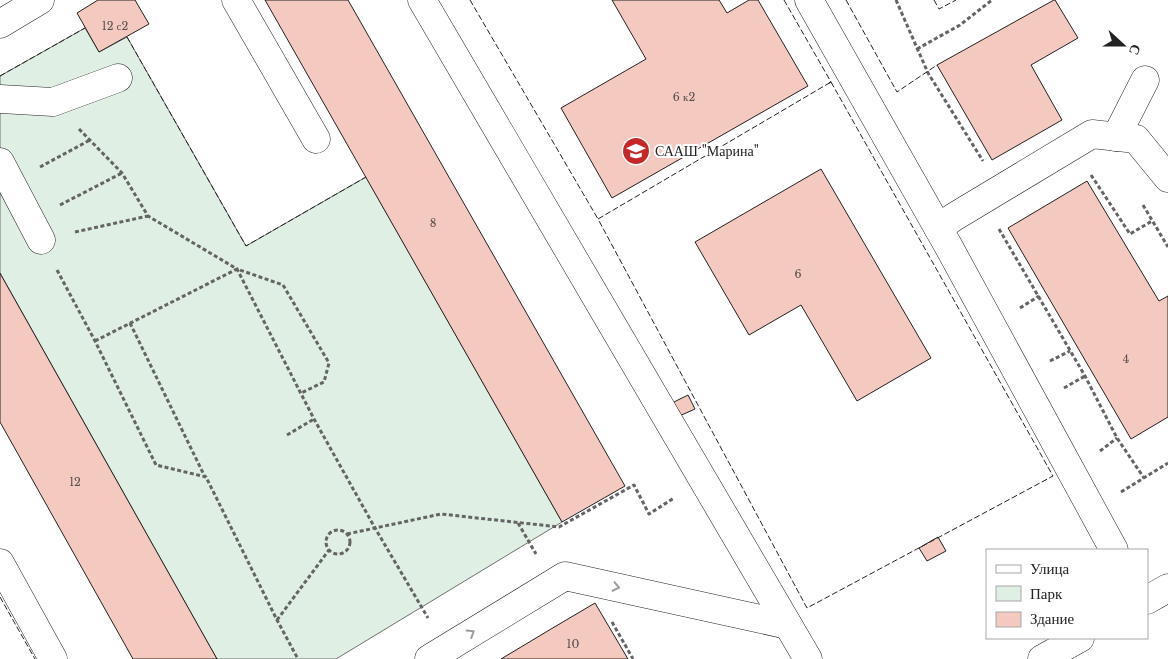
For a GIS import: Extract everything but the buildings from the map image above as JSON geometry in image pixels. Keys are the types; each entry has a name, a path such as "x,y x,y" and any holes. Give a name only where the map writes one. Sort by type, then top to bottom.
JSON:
{"street":[{"path":"0,24 40,0"},
{"path":"236,0 316,139"},
{"path":"422,0 808,659"},
{"path":"809,0 938,228 1113,549"},
{"path":"0,99 53,102 118,78"},
{"path":"1116,137 1145,80"},
{"path":"938,228 1092,134 1136,139 1168,178"},
{"path":"5,172 36,230"},
{"path":"0,563 53,659"},
{"path":"438,654 565,576 788,625"},
{"path":"1148,599 1168,588"},
{"path":"1042,659 1078,639"}],"path":[{"path":"896,0 928,73 1001,189"},
{"path":"917,49 960,25 992,0"},
{"path":"53,102 122,173 148,216 237,269 283,284 328,363 324,382 300,394"},
{"path":"5,172 90,140"},
{"path":"1088,171 1130,234 1152,221"},
{"path":"36,230 122,173"},
{"path":"1143,204 1168,247"},
{"path":"36,230 148,216"},
{"path":"996,224 1085,376 1117,438 1144,478"},
{"path":"36,230 95,341 156,465 206,477"},
{"path":"95,341 237,269"},
{"path":"237,269 300,394 375,528 438,654"},
{"path":"1018,310 1039,296"},
{"path":"130,323 298,659"},
{"path":"1048,362 1070,351"},
{"path":"1056,392 1085,376"},
{"path":"288,435 314,419"},
{"path":"1093,456 1117,438"},
{"path":"1116,495 1168,463"},
{"path":"347,534 349,542 346,550 336,554 329,550 326,543 330,533 340,530 347,534 441,514 559,528 634,485 649,514 702,480"},
{"path":"277,620 329,550"}],"green space":[{"path":"85,28 99,52 127,37 246,246 366,177 562,522 336,659 217,659 0,273 0,76"}],"fence":[{"path":"470,0 599,219"},
{"path":"784,0 831,82 829,83"},
{"path":"846,0 897,92 937,65"},
{"path":"934,0 939,9 956,0"},
{"path":"0,76 85,28"},
{"path":"127,37 246,246 366,177"},
{"path":"831,82 1053,476 807,608 598,219 831,82"},
{"path":"0,597 35,659"}],"place":[{"name":"СААШ \"Марина\"","path":"636,151"}]}
